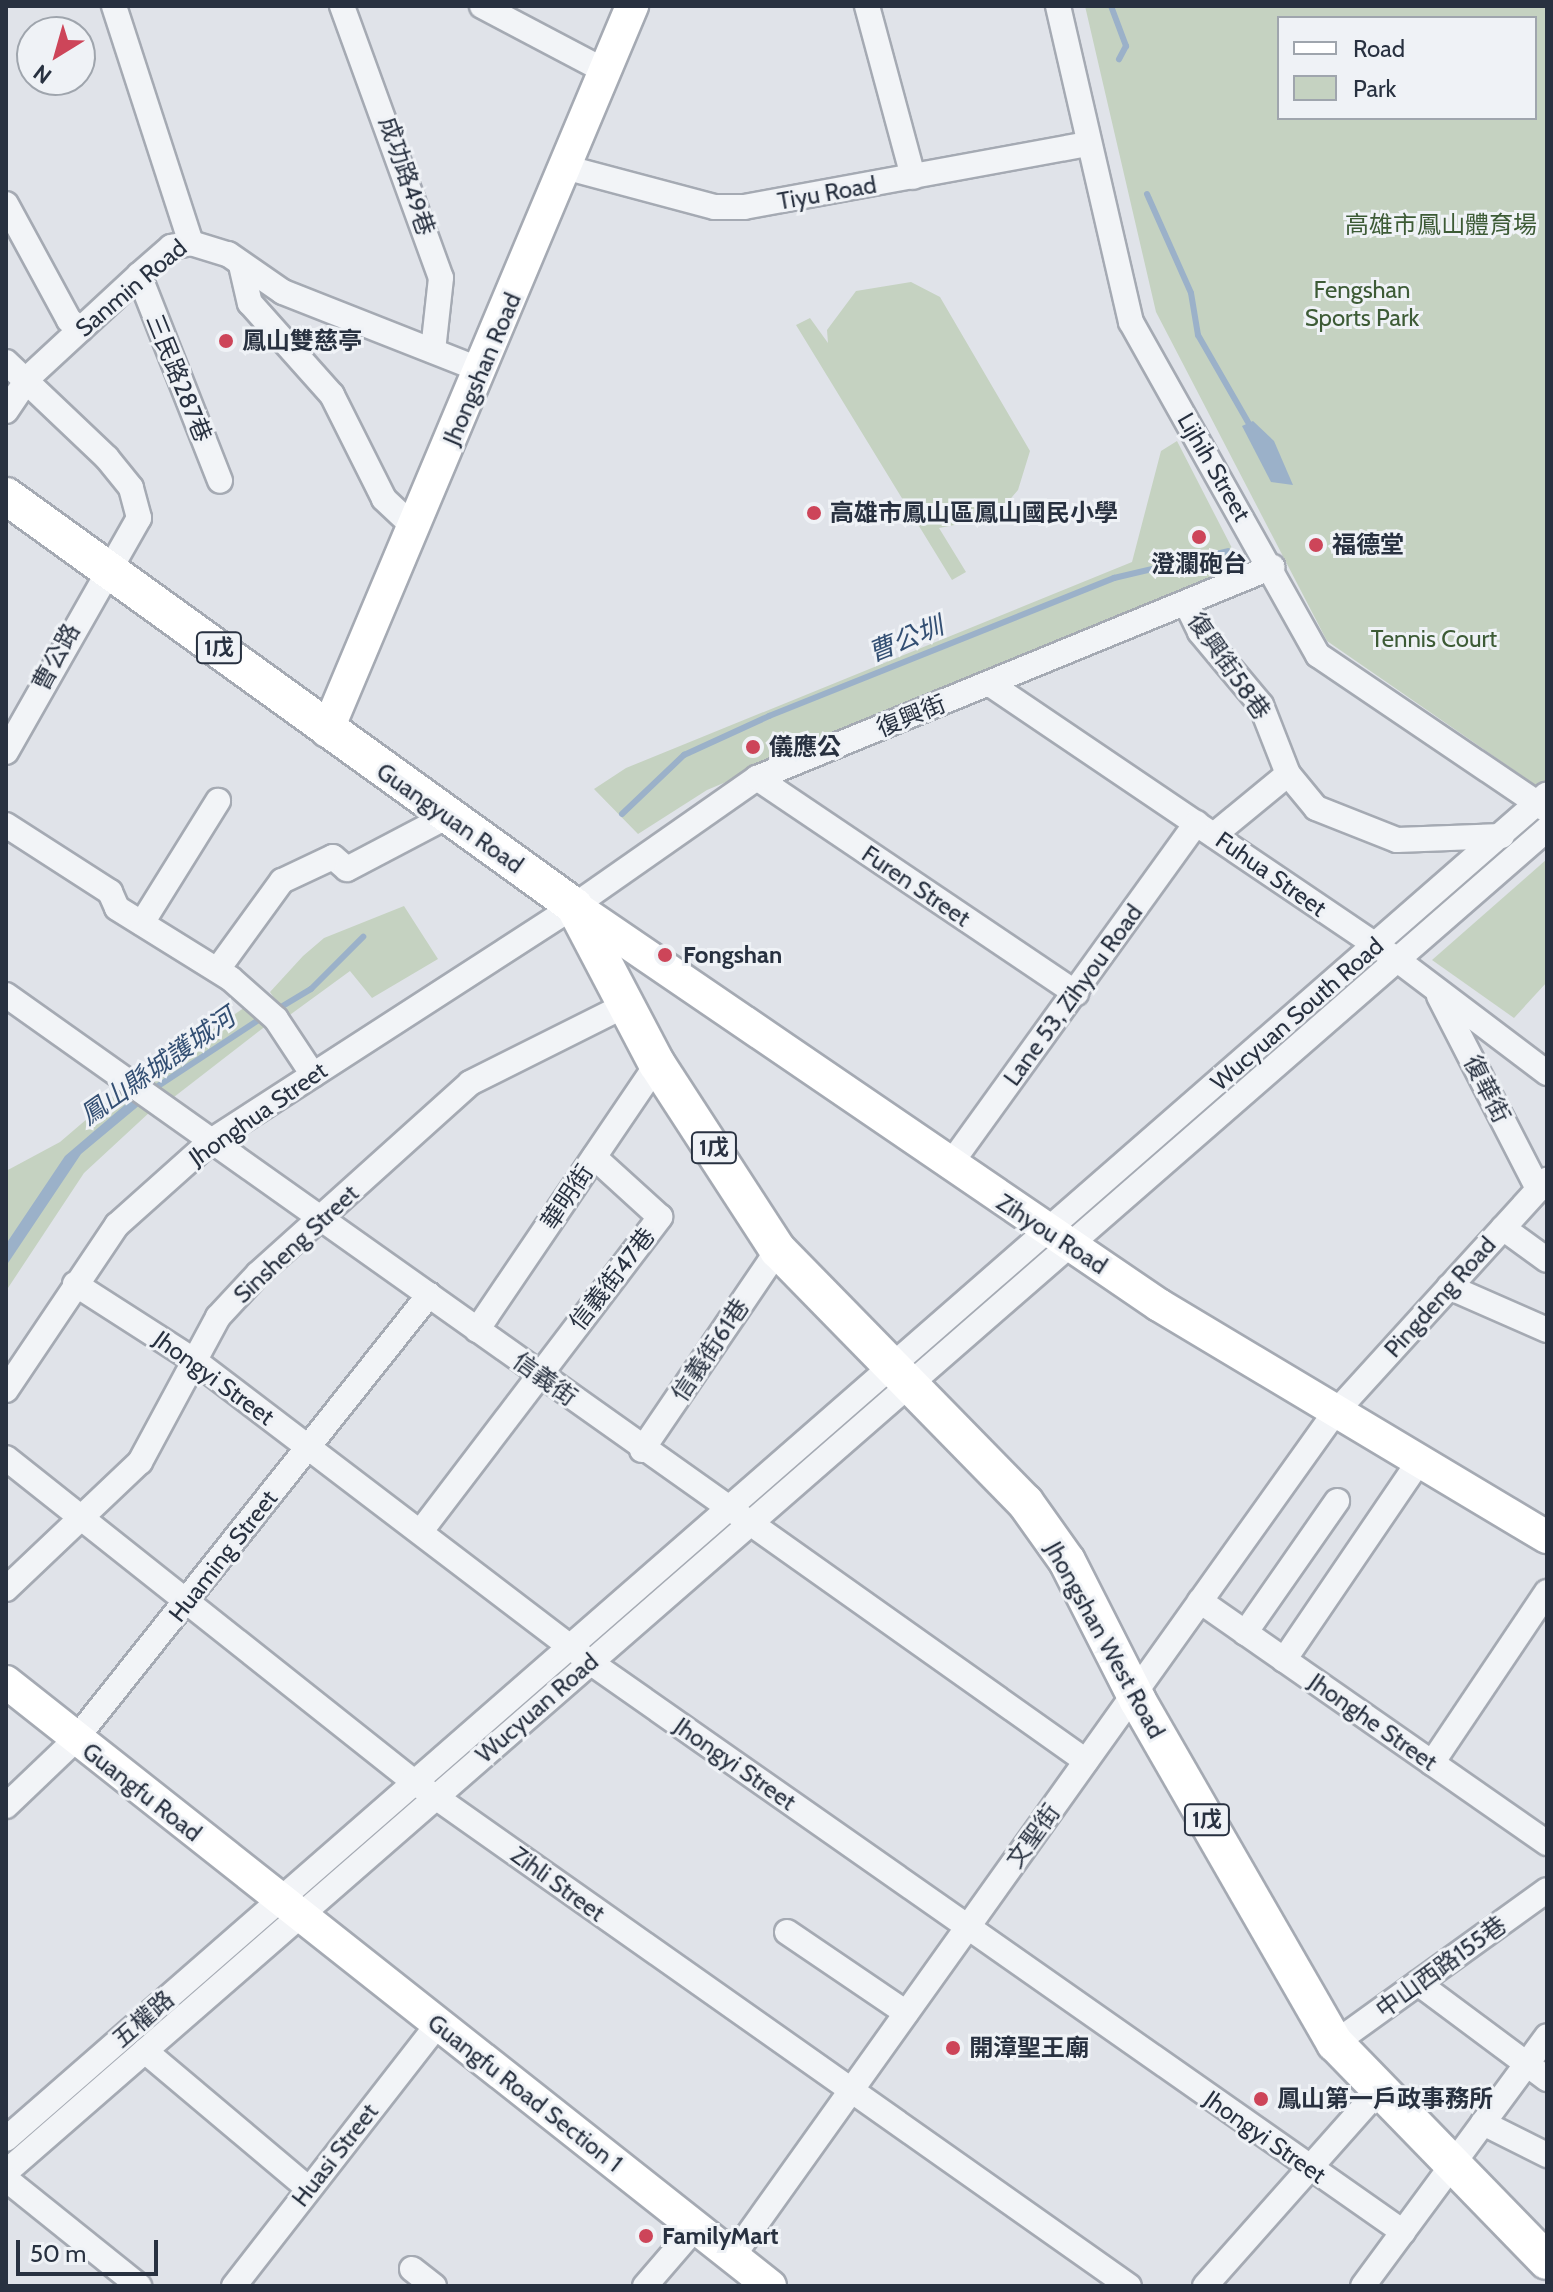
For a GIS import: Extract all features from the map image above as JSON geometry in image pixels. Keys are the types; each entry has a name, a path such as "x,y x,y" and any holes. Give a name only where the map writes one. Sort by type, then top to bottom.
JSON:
{"main road":[{"name":"1戊","path":"6,496 111,565 327,731"},
{"name":"Guangyuan Road","path":"327,731 574,906"},
{"name":"Jhongshan West Road","path":"574,906 657,1064 778,1250 1025,1502 1067,1561 1135,1691 1335,2043 1547,2261"}],"street":[{"name":"Sanmin Road","path":"6,411 29,377 139,275 171,247 191,243 114,6"},
{"name":"成功路49巷","path":"342,6 441,278 433,351"},
{"path":"482,6 607,72"},
{"name":"Jhongshan Road","path":"327,731 568,168 632,6"},
{"path":"867,6 913,177"},
{"name":"Lijhih Street","path":"1058,6 1087,144 1131,322 1272,567 1318,655 1544,802"},
{"name":"Tiyu Road","path":"568,168 715,207 913,177 1087,144"},
{"path":"6,204 69,320 81,329"},
{"path":"191,243 241,265 283,292 481,370"},
{"path":"241,265 250,303 332,395 384,499 415,528"},
{"name":"三民路287巷","path":"139,275 220,481"},
{"name":"曹公路","path":"6,362 29,377 131,488 139,518 6,752"},
{"name":"復興街","path":"574,906 757,778 1272,567"},
{"name":"復興街58巷","path":"1186,603 1200,632 1261,705 1288,774 1316,808 1397,840 1502,836"},
{"name":"Fuhua Street","path":"990,684 1386,952 1547,1073"},
{"name":"Lane 53, Zihyou Road","path":"949,1166 1076,993 1205,829 1288,774"},
{"name":"Furen Street","path":"757,778 1076,993"},
{"path":"142,923 218,801"},
{"name":"Wucyuan South Road","path":"1386,952 1502,836 1544,802"},
{"path":"218,969 282,881 333,857 347,869 448,816"},
{"path":"6,825 110,892 117,908 218,969 270,1013 313,1075"},
{"name":"Wucyuan South Road","path":"1056,1237 1386,952 1547,829"},
{"name":"Jhonghua Street","path":"6,1390 117,1225 211,1141 574,906"},
{"name":"Zihyou Road","path":"574,906 1056,1237 1333,1415 1547,1537"},
{"name":"復華街","path":"1435,989 1543,1184"},
{"name":"信義街","path":"6,995 324,1218 642,1450 1086,1761"},
{"name":"Sinsheng Street","path":"6,1589 87,1519 140,1462 218,1317 470,1083 624,1006"},
{"name":"華明街","path":"477,1330 657,1064"},
{"name":"信義街47巷","path":"538,1374 660,1217 594,1157"},
{"name":"Pingdeng Road","path":"1333,1415 1543,1184"},
{"path":"1503,1228 1547,1260"},
{"name":"Wucyuan Road","path":"6,2172 145,2051 413,1781 725,1508 900,1373 1056,1237"},
{"name":"信義街61巷","path":"642,1450 778,1250"},
{"name":"Jhongyi Street","path":"75,1284 195,1361 590,1662 966,1929 1403,2232"},
{"path":"1449,1287 1547,1330"},
{"name":"Huaming Street","path":"6,1806 75,1740 429,1295"},
{"name":"Wucyuan Road","path":"291,1907 436,1796 750,1524 900,1373"},
{"path":"421,1531 538,1374"},
{"name":"文聖街","path":"733,2256 1333,1415"},
{"name":"Zihli Street","path":"6,1458 87,1519 413,1781 1129,2286"},
{"path":"1284,1660 1418,1463"},
{"path":"1245,1633 1337,1501"},
{"path":"1432,1763 1547,1592"},
{"name":"Jhonghe Street","path":"1200,1601 1547,1843"},
{"name":"Guangfu Road","path":"6,1682 75,1740 291,1907"},
{"name":"中山西路155巷","path":"1335,2043 1547,1890"},
{"name":"Guangfu Road Section 1","path":"291,1907 770,2286"},
{"name":"五權路","path":"6,2139 291,1907"},
{"path":"787,1932 906,2013"},
{"path":"1418,1983 1547,2079"},
{"name":"Huasi Street","path":"234,2286 437,2025"},
{"path":"1363,2286 1547,2036"},
{"path":"145,2051 309,2189"},
{"path":"1205,2286 1379,2090"},
{"path":"1483,2123 1547,2155"},
{"path":"6,2179 139,2286"},
{"path":"645,2286 696,2227"},
{"path":"412,2269 434,2286"}],"green space":[{"name":"Fengshan Sports Park","path":"1085,6 1547,6 1547,793 1327,641 1156,312"},
{"path":"911,282 940,297 1030,451 1018,490 995,517 939,528 966,572 952,580 796,325 810,318 828,343 827,330 856,291"},
{"path":"1177,441 1234,552 1228,570 707,790 638,834 594,789 626,768 1132,562 1161,451"},
{"path":"1547,859 1547,982 1514,1018 1432,960"},
{"path":"404,906 438,959 372,998 350,971 287,1017 270,992 303,956 324,938"},
{"path":"251,1003 267,1025 174,1097 145,1076"},
{"path":"122,1089 151,1111 84,1173 6,1291 6,1171 60,1142"}],"water":[{"path":"1253,421 1274,441 1293,485 1271,482 1242,426"},
{"path":"133,1098 141,1104 81,1154 6,1266 6,1244 65,1156"}],"waterway":[{"name":"曹公圳","path":"1111,6 1126,46 1119,59"},
{"name":"曹公圳","path":"1147,194 1191,293 1198,335 1251,427"},
{"name":"曹公圳","path":"622,814 684,755 769,716 1114,578 1228,551"},
{"name":"鳳山縣城護城河","path":"276,1010 311,989 363,937"},
{"name":"鳳山縣城護城河","path":"152,1090 263,1017"}],"place":[{"name":"鳳山雙慈亭","path":"226,341"},
{"name":"高雄市鳳山區鳳山國民小學","path":"814,513"},
{"name":"澄瀾砲台","path":"1199,537"},
{"name":"福德堂","path":"1316,545"},
{"name":"儀應公","path":"753,747"},
{"name":"Fongshan","path":"665,955"},
{"name":"開漳聖王廟","path":"953,2048"},
{"name":"鳳山第一戶政事務所","path":"1261,2099"},
{"name":"FamilyMart","path":"646,2236"}],"park label":[{"name":"高雄市鳳山體育場","path":"1441,225"},
{"name":"Tennis Court","path":"1434,639"}]}
